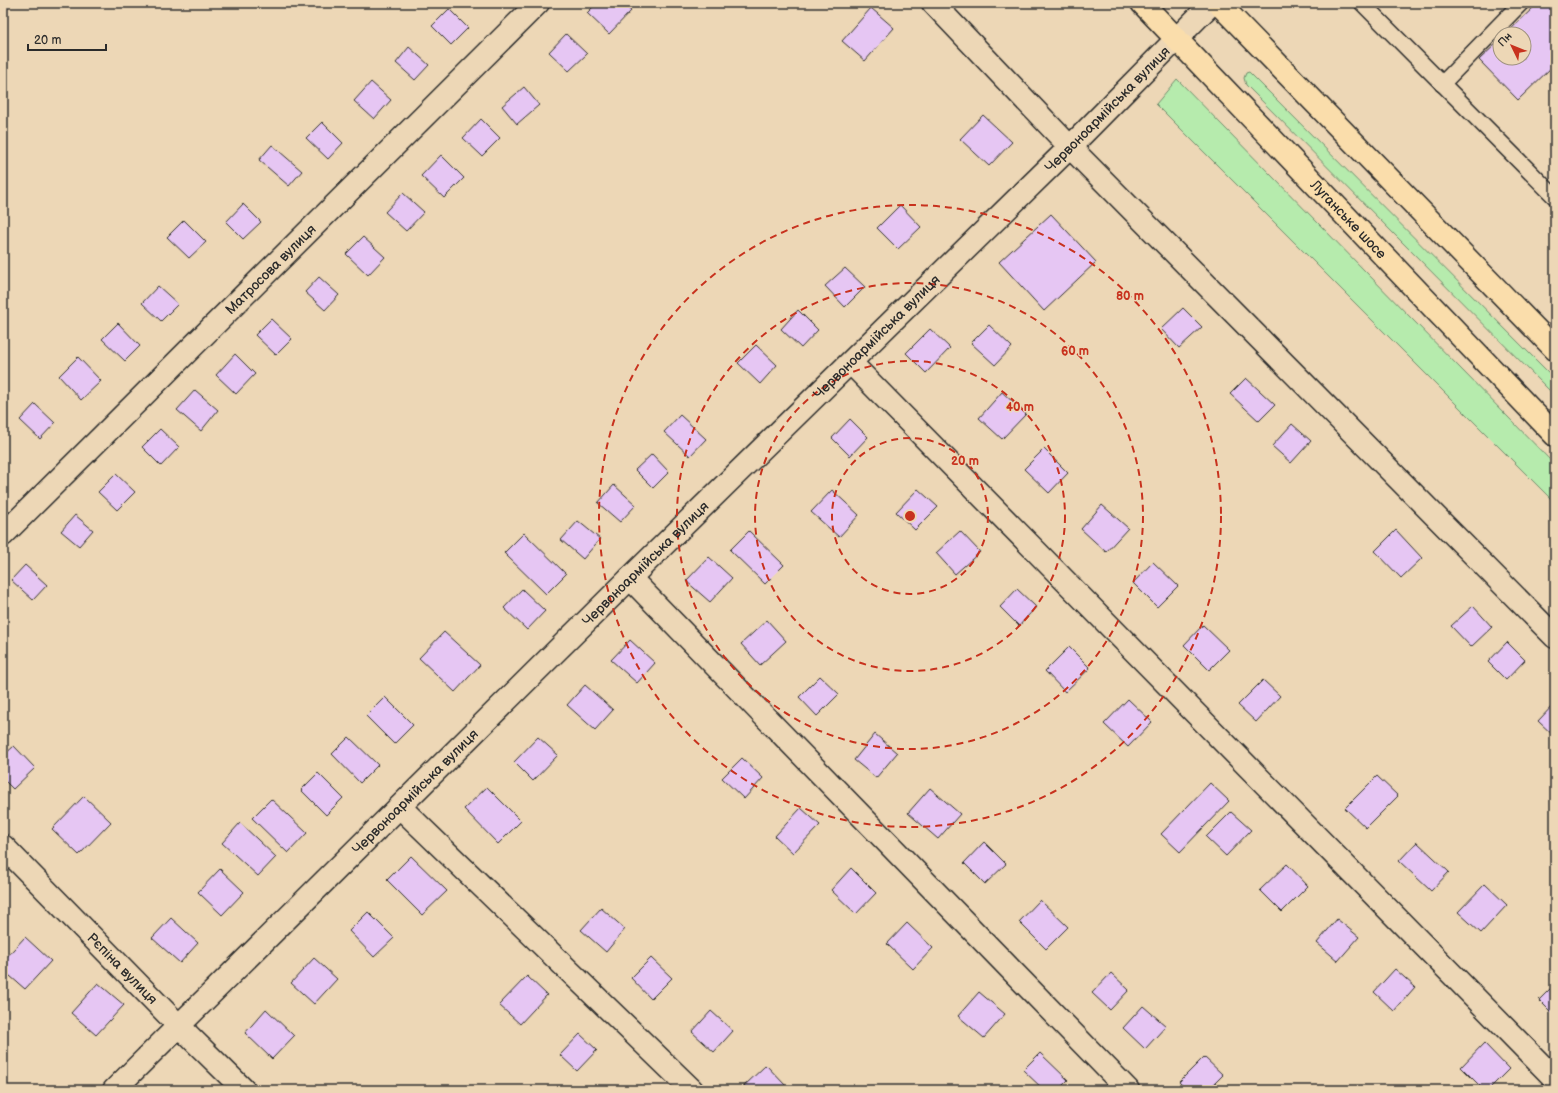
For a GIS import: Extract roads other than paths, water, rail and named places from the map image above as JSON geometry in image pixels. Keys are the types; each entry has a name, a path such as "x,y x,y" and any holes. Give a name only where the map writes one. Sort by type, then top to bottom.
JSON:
{"main road":[{"name":"Луганське шосе","path":"1142,3 1555,435"},
{"path":"1218,3 1555,349"}],"street":[{"name":"Матросова вулиця","path":"3,535 538,3"},
{"path":"934,3 1070,147 1555,637"},
{"name":"Червоноармійська вулиця","path":"114,1090 630,578 1070,147 1212,3"},
{"path":"850,363 1555,1079"},
{"path":"630,578 1128,1090"},
{"path":"400,807 692,1090"},
{"name":"Рєпіна вулиця","path":"3,846 179,1026 244,1090"},
{"path":"1551,1090 1555,1086"}],"lane":[{"path":"1362,3 1442,84 1552,188"},
{"path":"1442,84 1521,3"}]}
